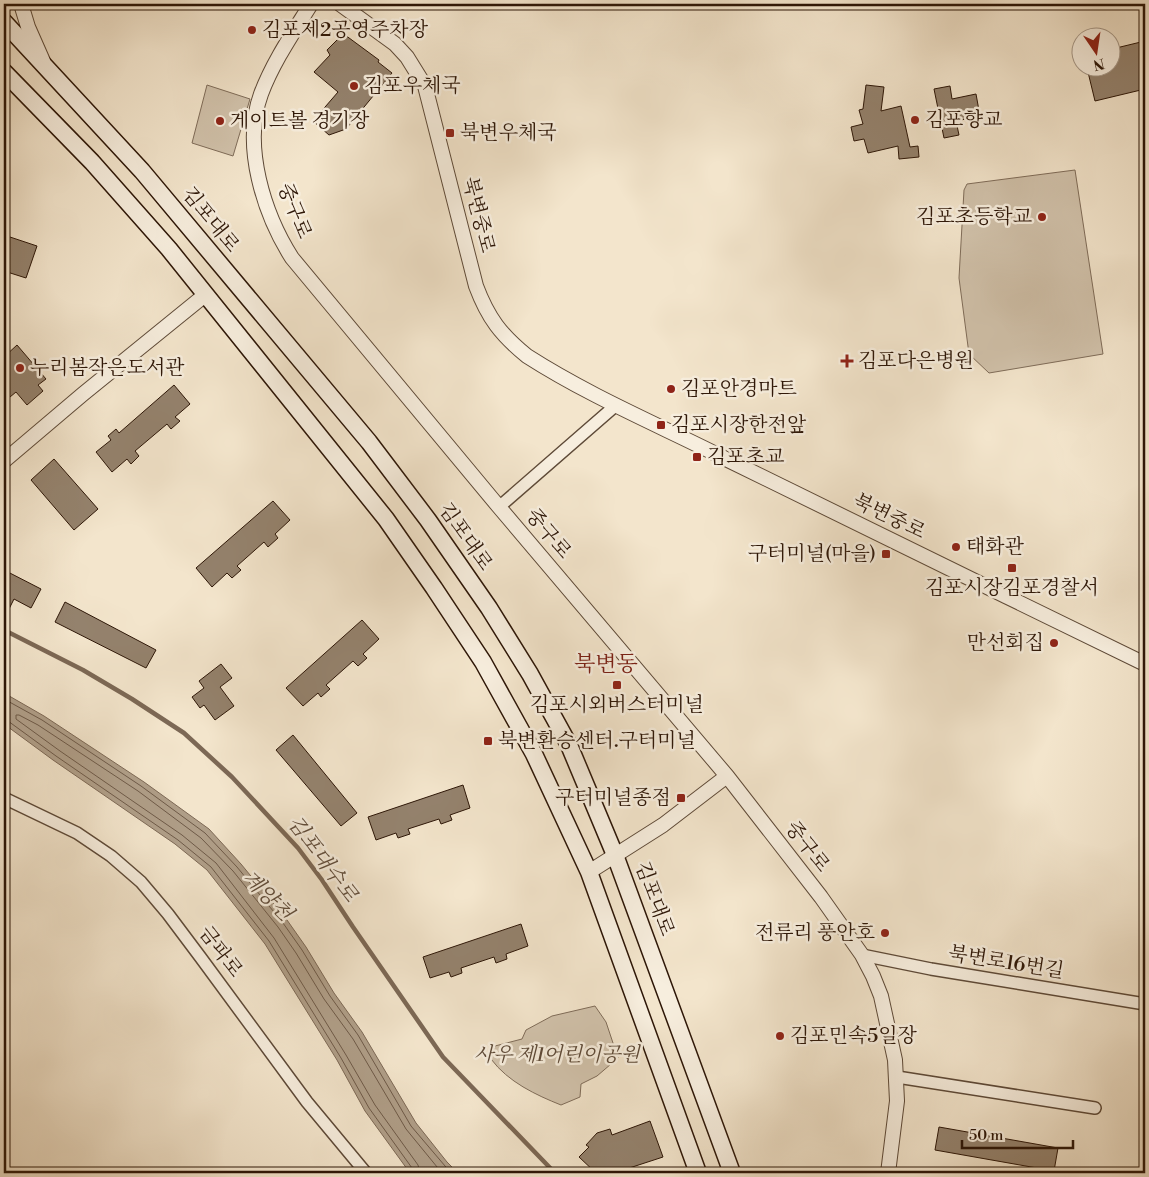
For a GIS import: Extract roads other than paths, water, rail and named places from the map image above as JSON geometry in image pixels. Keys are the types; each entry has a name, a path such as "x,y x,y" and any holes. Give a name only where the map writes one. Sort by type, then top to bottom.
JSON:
{"main road":[{"name":"김포대로","path":"4,22 142,171 369,442 428,520 489,608 534,682 569,745 615,856 732,1173"},
{"path":"4,72 92,162 170,250 386,519 483,662 534,754 589,872 698,1173"}],"street":[{"path":"21,4 28,26 47,69"},
{"name":"중구로","path":"311,4 289,39 268,79 260,96 257,110 254,129 254,149 273,224 292,258 499,507 727,776 821,897 862,955 881,996 897,1076 897,1101 888,1173"},
{"name":"북변중로","path":"340,4 394,44 407,57 425,86 476,286 492,321 527,356 615,406 699,445 1145,664"},
{"path":"4,461 205,295"},
{"path":"499,507 615,406"},
{"path":"589,872 663,825 727,776"},
{"name":"금파로","path":"4,798 77,833 111,856 141,882 196,950 308,1102 366,1173"},
{"name":"북변로16번길","path":"862,955 931,969 1145,1004"},
{"path":"897,1076 1094,1108"}],"water":[{"name":"계양천","path":"4,693 44,716 144,782 209,829 241,864 287,920 334,993 362,1032 416,1123 458,1173 410,1173 365,1111 337,1060 265,944 207,870 175,844 4,724"}],"waterway":[{"name":"김포대수로","path":"4,630 83,670 132,699 184,733 232,777 298,848 443,1057 555,1173"}],"place":[{"name":"김포제2공영주차장","path":"252,30"},
{"name":"김포우체국","path":"354,86"},
{"name":"김포향교","path":"915,120"},
{"name":"게이트볼 경기장","path":"220,121"},
{"name":"북변우체국","path":"450,133"},
{"name":"김포초등학교","path":"1042,217"},
{"name":"김포다은병원","path":"847,361"},
{"name":"누리봄작은도서관","path":"20,368"},
{"name":"김포안경마트","path":"671,389"},
{"name":"김포시장한전앞","path":"661,425"},
{"name":"김포초교","path":"697,457"},
{"name":"태화관","path":"956,547"},
{"name":"구터미널(마을)","path":"886,554"},
{"name":"김포시장김포경찰서","path":"1012,568"},
{"name":"만선회집","path":"1054,643"},
{"name":"김포시외버스터미널","path":"617,685"},
{"name":"북변환승센터.구터미널","path":"488,741"},
{"name":"구터미널종점","path":"681,798"},
{"name":"전류리 풍안호","path":"885,933"},
{"name":"김포민속5일장","path":"780,1036"}],"district":[{"name":"북변동","path":"606,664"}],"park label":[{"name":"사우 제1어린이공원","path":"557,1055"}]}
